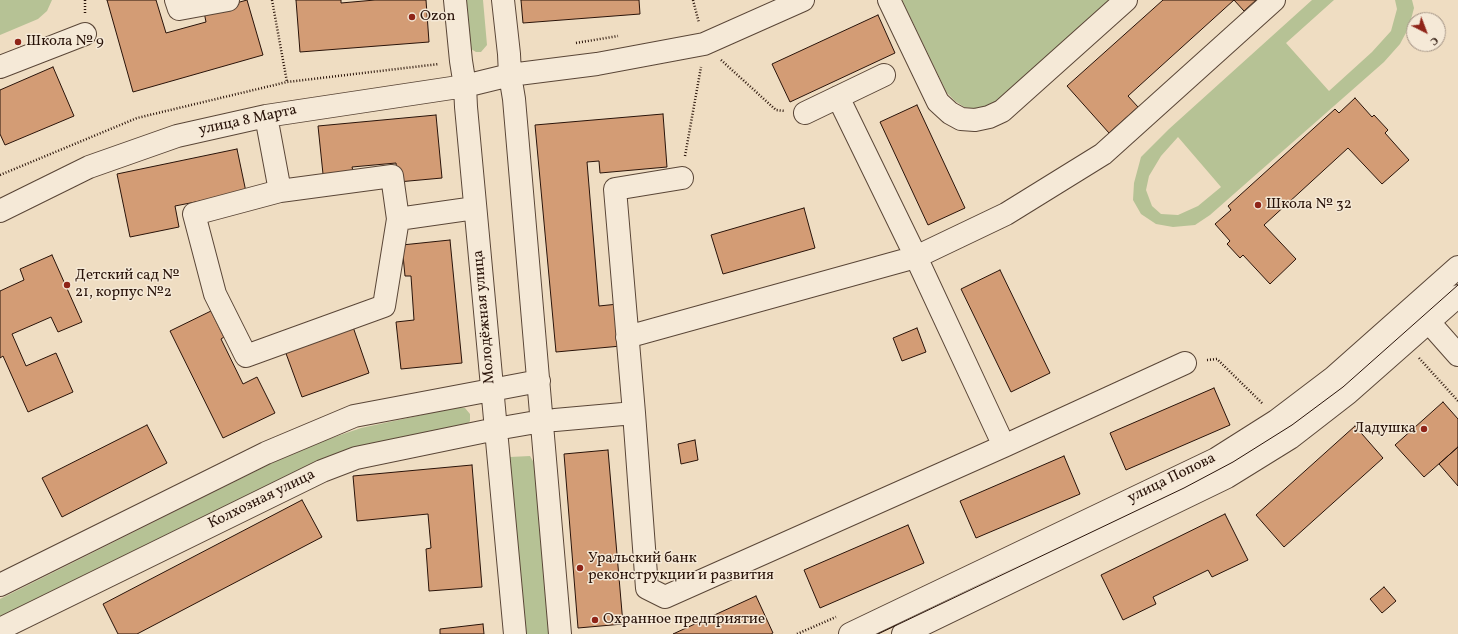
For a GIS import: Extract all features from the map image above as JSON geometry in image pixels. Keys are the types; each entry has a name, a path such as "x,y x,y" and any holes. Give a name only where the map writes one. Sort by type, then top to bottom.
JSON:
{"street":[{"path":"176,0 179,9 228,0"},
{"name":"Молодёжная улица","path":"455,0 465,86 515,634"},
{"path":"503,0 510,54 510,76 514,99 539,381 548,420 560,634"},
{"name":"улица 8 Марта","path":"0,211 89,167 177,136 266,116 465,86 510,76 597,64 704,44 803,0"},
{"path":"889,0 938,102 950,113 961,119 975,120 989,117 1002,111 1126,0"},
{"path":"627,337 916,257 1006,214 1103,154 1274,0"},
{"path":"0,67 85,34"},
{"path":"805,113 884,75"},
{"path":"838,98 916,257 1004,446"},
{"path":"266,116 280,191"},
{"path":"392,176 398,219 384,306 246,356 215,294 194,214 280,191 392,176"},
{"path":"682,178 615,189 647,588 665,597 1185,364"},
{"path":"398,219 475,208"},
{"name":"улица Попова","path":"850,634 1216,459 1276,421 1334,377 1458,267"},
{"name":"улица Попова","path":"903,634 1227,477 1290,438 1342,397 1458,296"},
{"path":"1414,306 1458,355"},
{"path":"0,585 266,453 354,416 539,381"},
{"name":"Колхозная улица","path":"0,629 322,471 356,458 496,428 548,420 634,413"}],"path":[{"path":"272,0 287,82"},
{"path":"682,178 704,44 693,0"},
{"path":"691,24 699,22"},
{"path":"573,43 620,35"},
{"path":"704,44 776,110 805,113"},
{"path":"1185,364 1217,358 1265,406"},
{"path":"797,634 840,614"}],"green space":[{"path":"0,0 52,0 47,11 38,19 0,35"},
{"path":"465,0 483,0 487,45 481,52 476,52 471,49"},
{"path":"902,0 1110,0 995,103 986,107 975,109 964,107 947,93"},
{"path":"1312,0 1334,0 1286,43 1329,91 1372,52 1391,31 1397,9 1395,0 1412,0 1414,8 1413,12 1406,12 1406,33 1400,44 1384,62 1210,215 1195,225 1173,227 1156,224 1141,214 1133,200 1134,183 1141,157 1169,129","holes":["1178,137 1221,187 1198,206 1178,215 1161,214 1152,206 1146,190 1149,176 1161,156"]},
{"path":"459,407 465,408 470,414 470,421 467,425 360,449 0,621 0,599 302,448 361,428"},
{"path":"530,456 538,470 552,634 521,634 504,469 510,457"}],"building":[{"path":"107,0 156,0 166,33 206,22 204,12 247,0 263,55 133,92"},
{"path":"296,0 341,0 341,3 375,0 426,0 429,42 300,52"},
{"path":"521,0 639,0 640,14 523,23"},
{"path":"1163,0 1234,0 1128,96 1138,107 1109,133 1067,86"},
{"path":"1234,0 1256,0 1244,11"},
{"path":"878,15 895,53 790,102 772,64"},
{"path":"53,67 74,116 5,145 0,134 0,90"},
{"path":"1355,98 1372,117 1374,115 1388,130 1385,133 1409,160 1382,184 1348,148 1264,225 1296,259 1270,284 1243,255 1240,258 1227,244 1230,241 1215,224 1231,210 1228,206 1335,109 1339,113"},
{"path":"917,105 965,208 928,225 880,122"},
{"path":"663,114 667,167 600,173 599,161 587,162 599,306 618,304 621,346 556,352 535,125"},
{"path":"436,115 442,178 398,182 396,163 352,167 353,171 323,174 318,126"},
{"path":"237,149 246,192 175,206 179,227 130,237 117,174"},
{"path":"804,208 815,248 723,274 711,235"},
{"path":"450,240 462,363 401,369 396,322 414,320 411,276 405,276 402,245"},
{"path":"52,255 82,322 58,332 51,317 12,334 26,366 56,353 73,392 28,412 3,356 0,358 0,291 24,280 20,269"},
{"path":"1000,270 1050,373 1011,392 961,289"},
{"path":"211,311 224,337 221,339 243,384 257,377 275,413 223,438 170,331"},
{"path":"352,324 369,373 302,397 284,348"},
{"path":"917,328 926,352 902,361 893,338"},
{"path":"1214,388 1230,425 1126,470 1110,433"},
{"path":"1443,402 1458,419 1458,447 1424,477 1395,445"},
{"path":"147,425 167,463 62,517 42,478"},
{"path":"1355,426 1383,458 1284,547 1256,515"},
{"path":"695,440 698,460 681,464 678,444"},
{"path":"1458,447 1458,486 1439,464"},
{"path":"608,450 623,624 578,628 564,454"},
{"path":"1064,456 1080,494 976,538 960,501"},
{"path":"472,465 482,587 429,591 426,549 431,548 428,514 357,521 353,476"},
{"path":"302,500 322,537 137,634 118,634 103,604"},
{"path":"1225,514 1248,560 1212,577 1208,570 1153,597 1156,604 1123,620 1101,575"},
{"path":"908,525 924,563 820,608 804,570"},
{"path":"1384,587 1396,601 1382,613 1370,599"},
{"path":"756,596 773,633 771,634 673,634"},
{"path":"483,624 484,634 440,634 440,629"}],"tram line":[{"path":"878,634 1184,488 1233,462 1292,425 1343,387 1458,285"}],"place":[{"name":"Ozon","path":"412,17"},
{"name":"Школа № 9","path":"18,42"},
{"name":"Школа № 32","path":"1258,205"},
{"name":"Детский сад № 21, корпус №2","path":"67,285"},
{"name":"Ладушка","path":"1424,429"},
{"name":"Уральский банк реконструкции и развития","path":"580,568"},
{"name":"Охранное предприятие","path":"595,620"}]}
